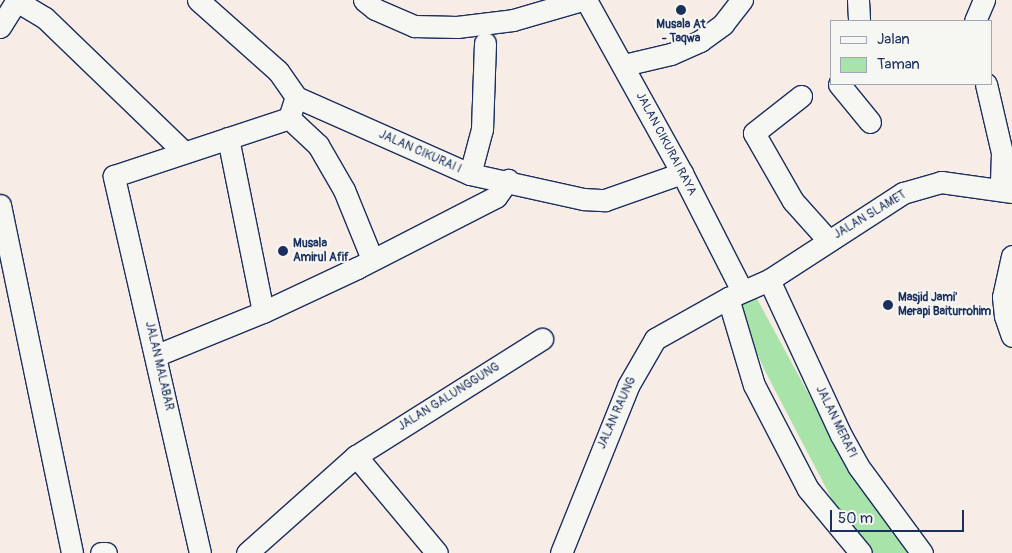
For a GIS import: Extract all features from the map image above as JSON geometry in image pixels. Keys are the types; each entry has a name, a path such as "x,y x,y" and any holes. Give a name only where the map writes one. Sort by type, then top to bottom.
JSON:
{"street":[{"path":"0,27 16,0 45,18 184,152 289,118"},
{"path":"200,0 278,70 296,97 289,118"},
{"path":"364,0 375,9 414,26 448,27 513,20 582,0"},
{"name":"JALAN CIKURAI RAYA","path":"586,0 624,65 713,232 725,257 735,295"},
{"path":"624,65 671,54 700,41 723,24 742,0"},
{"path":"858,0 860,20"},
{"path":"975,20 984,0"},
{"path":"470,174 482,129 485,43"},
{"path":"840,85 870,122"},
{"path":"986,85 1002,153 1006,191"},
{"path":"801,96 754,133 793,201 828,240"},
{"name":"JALAN CIKURAI I","path":"296,97 470,174 508,180 583,199 605,200 682,173"},
{"path":"289,118 318,146 344,190 372,259"},
{"path":"228,138 263,312"},
{"name":"JALAN MALABAR","path":"184,152 116,174 114,180 157,355 200,553"},
{"path":"157,355 263,312 372,259 496,197 508,180"},
{"name":"JALAN SLAMET","path":"769,280 903,193 941,182 1006,191"},
{"path":"0,205 72,553"},
{"path":"1012,256 1003,297 1005,316 1012,336"},
{"name":"JALAN RAUNG","path":"561,553 628,386 656,339 735,295 769,280"},
{"name":"JALAN MERAPI","path":"769,280 841,435 858,466 922,553"},
{"path":"735,295 754,384 808,489 861,553"},
{"name":"JALAN GALUNGGUNG","path":"247,553 356,456 542,339"},
{"path":"356,456 436,553"}],"green space":[{"path":"756,297 848,467 913,553 871,553 847,528 765,371 737,307"}],"place":[{"name":"Musala At - Taqwa","path":"681,10"},
{"name":"Musala Amirul Afif","path":"283,251"},
{"name":"Masjid Jami' Merapi Baiturrohim","path":"888,305"}]}
